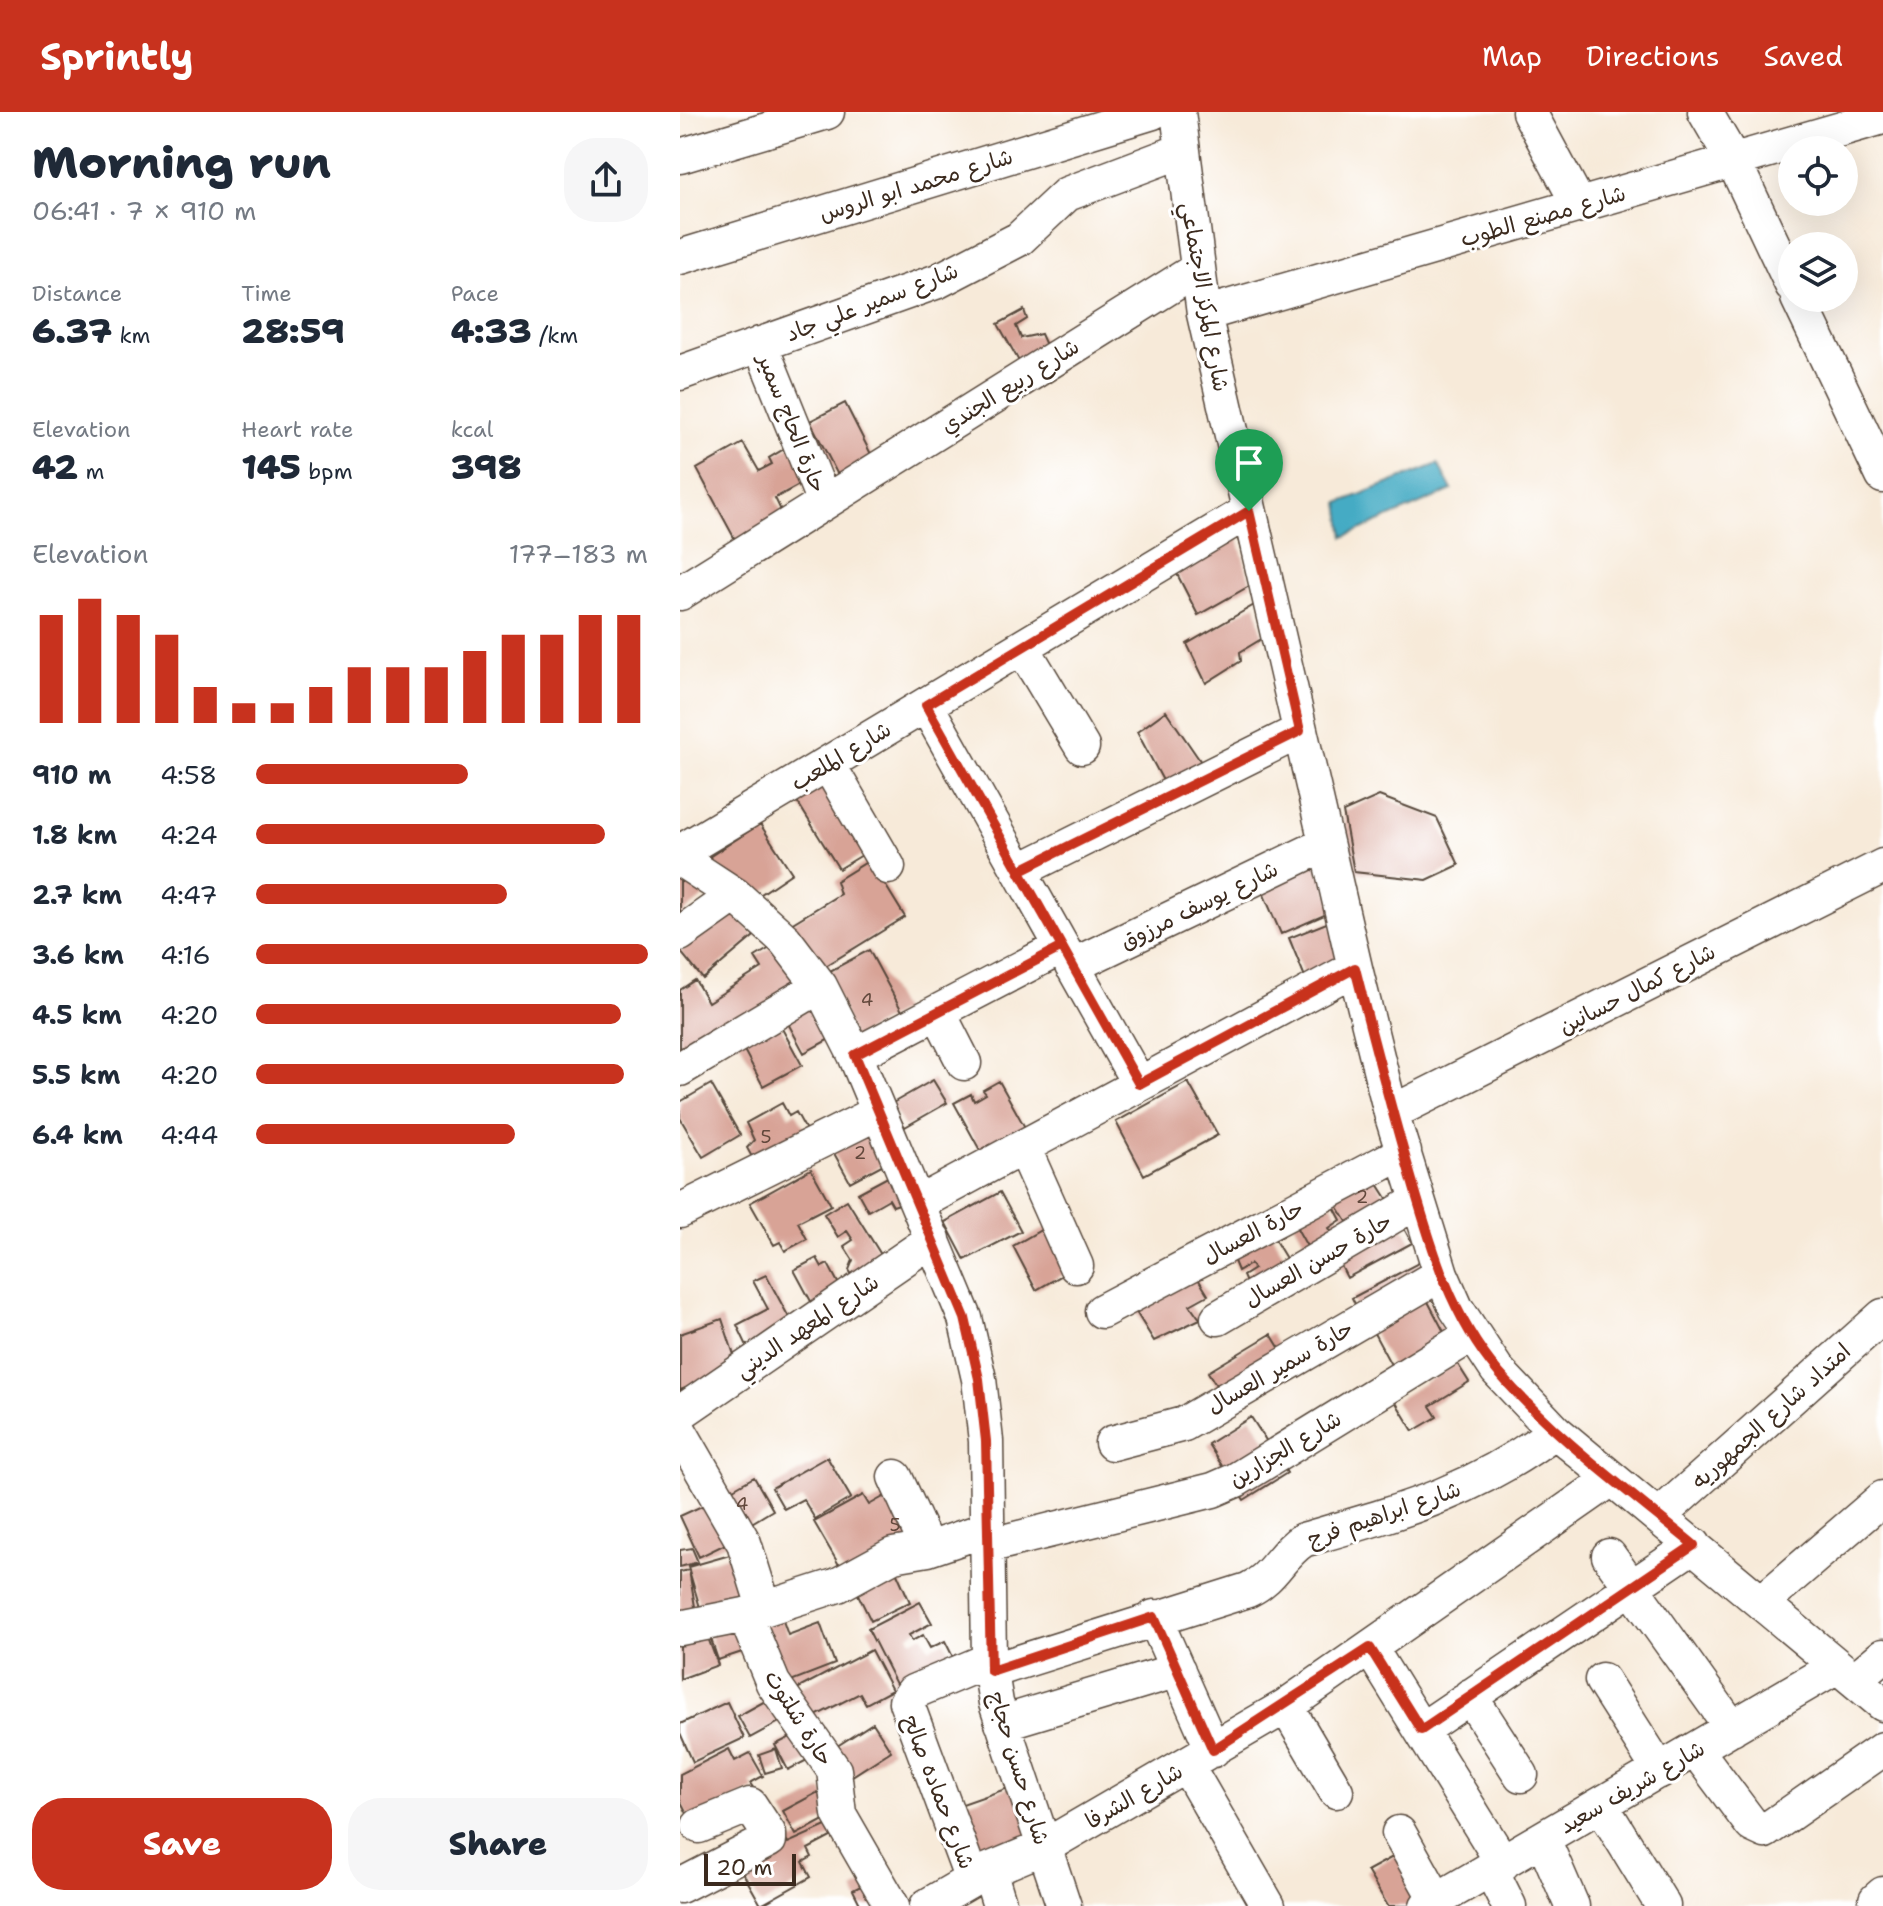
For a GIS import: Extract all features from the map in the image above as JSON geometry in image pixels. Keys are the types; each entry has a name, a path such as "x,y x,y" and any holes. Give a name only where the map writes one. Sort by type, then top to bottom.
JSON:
{"street":[{"path":"680,156 827,112"},
{"name":"شارع محمد ابو الروس","path":"680,257 1153,112"},
{"name":"شارع المركز الاجتماعي","path":"1178,112 1204,314 1355,968 1391,1113 1441,1274 1473,1334 1497,1370 1555,1431 1610,1480 1659,1516 1883,1704"},
{"path":"1529,112 1579,205"},
{"path":"1705,112 1733,160 1778,255"},
{"name":"شارع مصنع الطوب","path":"1204,314 1879,115"},
{"name":"شارع سمير علي جاد","path":"680,373 938,281 1019,239 1067,194 1181,151"},
{"name":"شارع ربيع الجندي","path":"680,593 1196,270"},
{"path":"1805,312 1883,476"},
{"name":"حارة الحاج سمير","path":"760,344 824,502"},
{"name":"شارع الملعب","path":"680,852 1249,511"},
{"path":"1022,647 1082,747"},
{"path":"926,705 1139,1084"},
{"path":"1019,871 1300,731"},
{"path":"828,764 888,867"},
{"name":"شارع يوسف مرزوق","path":"855,1055 938,1012 1326,844"},
{"name":"شارع حسن حجاج","path":"680,859 735,895 785,940 820,986 855,1055 965,1318 979,1379 986,1441 990,1666 1002,1723 1064,1906"},
{"name":"شارع كمال حسانين","path":"1391,1113 1883,866"},
{"path":"680,934 735,895"},
{"path":"919,1203 1355,968"},
{"path":"680,1069 820,986"},
{"path":"938,1012 964,1063"},
{"path":"680,1211 879,1112"},
{"path":"1023,1147 1076,1266"},
{"name":"حارة العسال","path":"1102,1311 1404,1152"},
{"name":"حارة حسن العسال","path":"1218,1318 1418,1201"},
{"name":"شارع المعهد الديني","path":"680,1413 933,1239"},
{"name":"حارة سمير العسال","path":"1112,1443 1184,1424 1441,1274"},
{"name":"امتداد شارع الجمهوريه","path":"1659,1516 1883,1316"},
{"name":"شارع الجزارين","path":"680,1628 755,1611 838,1585 893,1555 1213,1490 1236,1480 1473,1334"},
{"name":"شارع ابراهيم فرج","path":"990,1666 1248,1590 1273,1574 1291,1548 1303,1540 1428,1503 1515,1462 1555,1431"},
{"name":"حارة شلتوت","path":"680,1432 744,1543 755,1611 773,1683 834,1770 839,1814 892,1906"},
{"path":"903,1479 928,1549"},
{"name":"شارع الشرفا","path":"927,1906 980,1875 1044,1847 1286,1706 1610,1480"},
{"path":"1762,1602 1883,1498"},
{"path":"1421,1730 1694,1545"},
{"path":"1609,1556 1732,1728"},
{"path":"1154,1617 1178,1670 1200,1758 1268,1906"},
{"path":"1370,1648 1421,1730 1497,1866 1509,1906"},
{"name":"شارع شريف سعيد","path":"1432,1903 1732,1728 1883,1656"},
{"name":"شارع حماده صالح","path":"980,1875 906,1702 913,1692 990,1666"},
{"path":"1002,1723 1178,1670"},
{"path":"1602,1680 1660,1771"},
{"path":"1470,1696 1521,1775"},
{"path":"1286,1706 1336,1791"},
{"path":"1696,1750 1752,1825 1765,1831 1883,1749"},
{"path":"680,1886 769,1840 769,1834 750,1805 699,1826"},
{"path":"1601,1805 1663,1906"},
{"path":"1399,1833 1432,1903"},
{"path":"1543,1839 1572,1906"},
{"path":"980,1875 1000,1906"}],"water":[{"path":"1438,464 1452,490 1344,537 1339,503"}],"building":[{"path":"1024,310 1027,319 1016,326 1021,338 1041,334 1045,343 1044,352 1021,365 998,324"},
{"path":"845,403 877,466 842,483 810,421"},
{"path":"743,443 759,471 772,464 769,458 791,445 810,479 775,498 785,519 738,545 697,469"},
{"path":"1236,532 1251,585 1198,615 1176,572"},
{"path":"1256,604 1263,638 1240,652 1241,661 1206,683 1187,644"},
{"path":"1166,711 1203,765 1168,790 1137,732"},
{"path":"828,778 872,849 839,869 795,798"},
{"path":"1379,796 1437,818 1459,865 1427,880 1354,872 1343,812"},
{"path":"760,824 792,873 758,896 706,859"},
{"path":"870,860 905,917 819,970 791,924 840,894 836,881"},
{"path":"1316,864 1336,910 1281,934 1261,888"},
{"path":"680,873 709,892 680,916"},
{"path":"732,908 754,936 703,979 680,951"},
{"path":"1329,922 1347,966 1307,982 1289,938"},
{"path":"775,945 801,986 680,1060 680,990 695,980 708,1002 762,968 755,957"},
{"path":"869,950 902,1011 854,1038 828,972"},
{"path":"815,999 835,1036 804,1053 784,1016"},
{"path":"775,1016 802,1065 763,1086 737,1037"},
{"path":"933,1080 947,1103 905,1127 891,1104"},
{"path":"999,1081 1032,1140 988,1165 954,1103 971,1094 974,1101 986,1094 983,1090"},
{"path":"1188,1082 1218,1135 1144,1175 1116,1122"},
{"path":"711,1084 740,1135 703,1157 680,1118 680,1102"},
{"path":"782,1103 789,1116 796,1112 821,1157 768,1186 747,1148 754,1140 746,1123"},
{"path":"875,1125 893,1159 850,1182 831,1148"},
{"path":"811,1169 831,1205 798,1222 807,1239 785,1251 780,1242 774,1245 750,1203"},
{"path":"897,1172 905,1202 893,1206 889,1199 868,1211 858,1193"},
{"path":"1371,1173 1392,1206 1352,1230 1332,1197"},
{"path":"1000,1192 1021,1231 965,1260 945,1222"},
{"path":"847,1200 888,1266 858,1285 849,1270 853,1260 844,1246 853,1240 847,1231 838,1237 824,1214"},
{"path":"1332,1203 1341,1220 1329,1228 1334,1236 1314,1259 1294,1223"},
{"path":"1402,1225 1412,1243 1347,1278 1338,1260"},
{"path":"1048,1226 1071,1270 1036,1290 1013,1246"},
{"path":"1270,1232 1293,1270 1250,1292 1243,1276 1254,1269 1250,1264 1238,1271 1231,1254"},
{"path":"817,1258 822,1267 828,1264 844,1294 826,1329 794,1270"},
{"path":"1422,1261 1431,1279 1361,1316 1352,1298"},
{"path":"766,1275 792,1323 747,1346 737,1325 768,1309 753,1281"},
{"path":"1197,1277 1208,1295 1190,1305 1200,1319 1154,1341 1136,1312"},
{"path":"1424,1294 1452,1347 1397,1376 1369,1324"},
{"path":"722,1319 739,1370 680,1390 680,1334"},
{"path":"1271,1334 1288,1362 1225,1400 1208,1372"},
{"path":"1457,1363 1469,1382 1430,1406 1437,1417 1413,1431 1395,1401"},
{"path":"1251,1417 1287,1473 1244,1500 1208,1444"},
{"path":"827,1457 851,1498 815,1519 803,1499 784,1509 772,1488"},
{"path":"754,1477 773,1510 740,1530 719,1497"},
{"path":"894,1491 920,1535 846,1577 814,1522 863,1495 869,1505"},
{"path":"717,1499 736,1539 699,1557 680,1516"},
{"path":"692,1548 698,1562 680,1567 680,1550"},
{"path":"744,1551 757,1595 701,1611 688,1567"},
{"path":"892,1562 910,1602 871,1621 851,1580"},
{"path":"689,1570 697,1619 680,1622 680,1572"},
{"path":"920,1602 932,1623 909,1635 912,1641 923,1635 930,1648 945,1641 956,1663 900,1692 868,1629"},
{"path":"782,1618 788,1635 820,1623 835,1664 778,1686 756,1627"},
{"path":"742,1622 751,1649 718,1660 709,1633"},
{"path":"707,1635 718,1665 680,1679 680,1645"},
{"path":"871,1650 892,1690 866,1704 860,1693 808,1720 793,1691"},
{"path":"778,1694 790,1716 750,1738 738,1716"},
{"path":"727,1702 744,1738 693,1762 680,1733 680,1724"},
{"path":"873,1723 891,1751 849,1778 831,1750"},
{"path":"802,1731 815,1756 788,1770 775,1745"},
{"path":"729,1749 735,1761 750,1753 763,1776 750,1783 754,1789 691,1821 680,1800 680,1774"},
{"path":"776,1749 782,1768 765,1773 759,1755"},
{"path":"1014,1786 1040,1841 976,1869 948,1809"},
{"path":"822,1790 835,1814 796,1835 783,1811"},
{"path":"776,1821 788,1843 837,1821 842,1831 808,1849 812,1857 803,1862 811,1877 761,1905 739,1866"},
{"path":"1400,1853 1419,1906 1388,1906 1367,1871"},
{"path":"876,1878 891,1906 861,1906 853,1890"}],"route":[{"path":"1249,511 926,705 1019,871 1062,947 1106,1025 1139,1084 1355,968 1391,1113 1441,1274 1456,1308 1497,1370 1555,1431 1610,1480 1694,1545 1421,1730 1370,1648 1286,1706 1213,1750 1154,1617 991,1671 986,1441 979,1379 965,1318 855,1055 1062,947 1019,871 1300,731 1249,511"}]}
